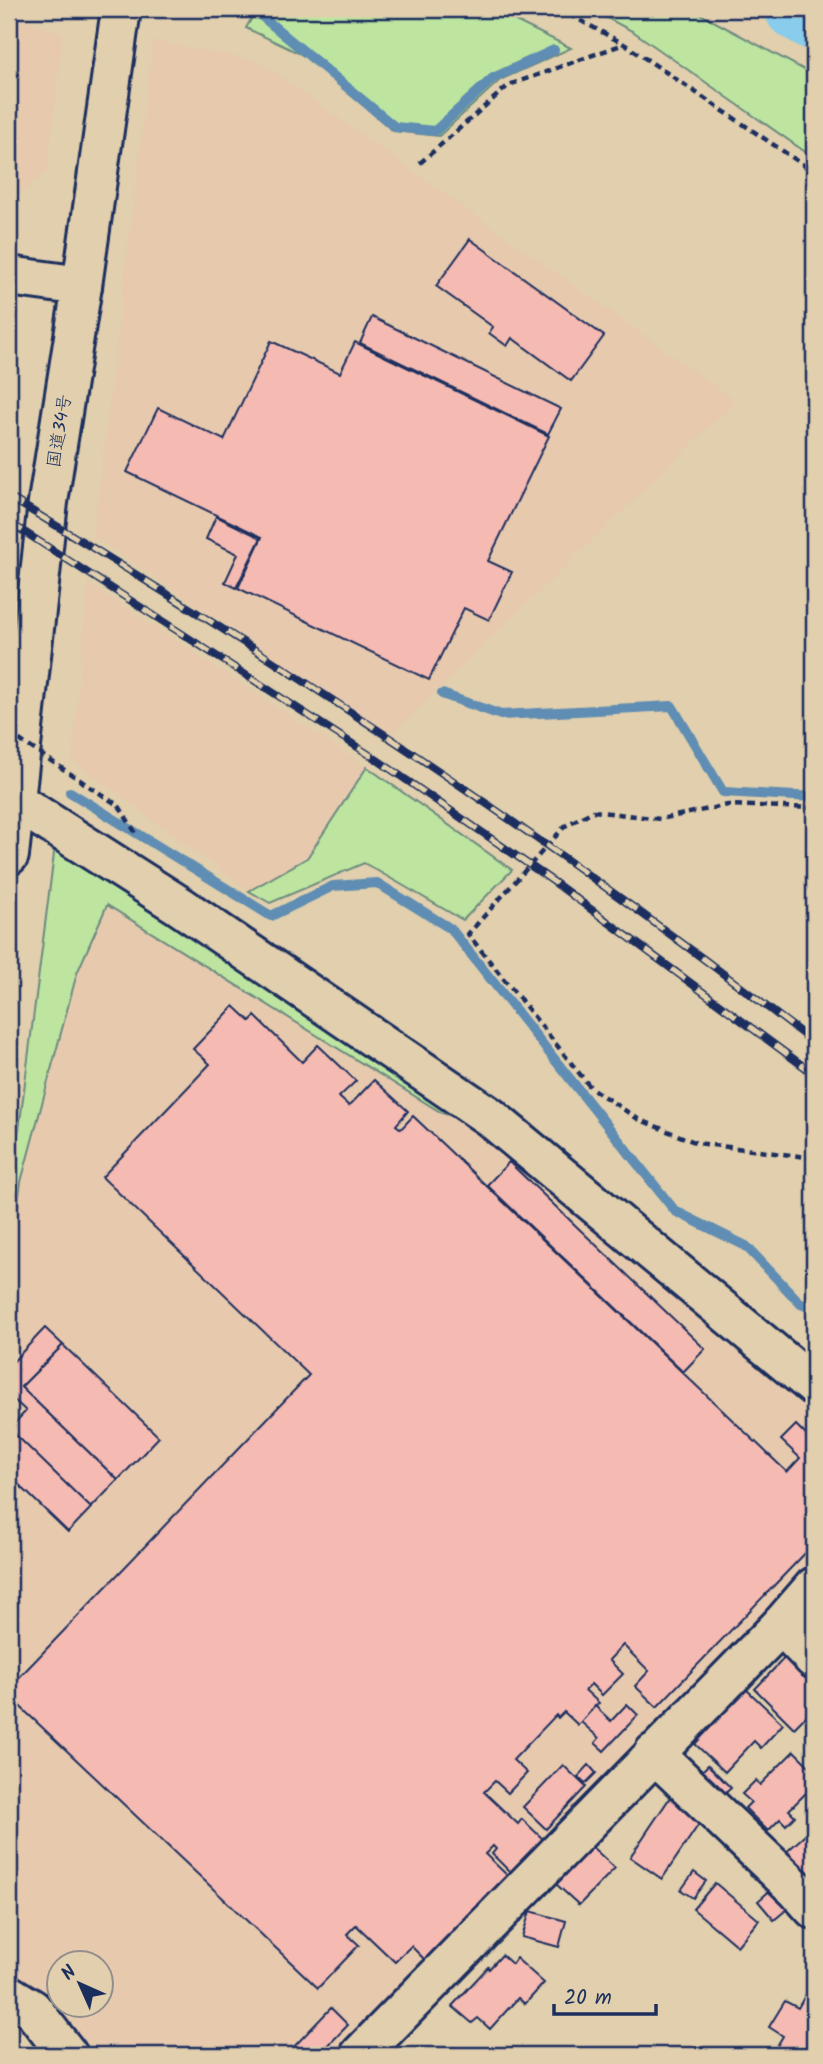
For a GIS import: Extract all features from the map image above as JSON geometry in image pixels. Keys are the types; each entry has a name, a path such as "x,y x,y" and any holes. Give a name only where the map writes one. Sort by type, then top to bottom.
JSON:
{"main road":[{"name":"国道34号","path":"9,855 12,799 48,502 121,9"},
{"path":"9,276 82,286"},
{"path":"12,799 180,906 490,1117 814,1386"},
{"path":"360,2055 781,1625 814,1587"},
{"path":"781,1625 814,1659"},
{"path":"654,1753 814,1909"},
{"path":"9,1995 32,2009 68,2055"}],"path":[{"path":"559,9 624,44 814,172"},
{"path":"420,163 509,85 624,44"},
{"path":"9,733 119,806"},
{"path":"814,808 728,805 660,819 593,811 565,826 468,933 591,1088 638,1119 697,1143 814,1158"}],"shaded area":[{"path":"9,15 63,33 47,172 9,201"},
{"path":"153,41 258,61 736,401 391,735 93,536"},
{"path":"88,583 367,767 307,858 249,891 72,760"},
{"path":"107,905 442,1113 489,1127 814,1403 814,1558 779,1599 350,2055 96,2055 94,2048 60,2018 116,2018 116,1948 46,1948 46,2006 9,1973 9,1261 21,1182 77,973"}],"green space":[{"path":"257,9 491,9 571,48 500,80 439,136 393,131 307,57 246,28"},
{"path":"590,9 691,9 814,75 814,158 634,32"},
{"path":"367,767 512,870 463,920 364,863 270,903 249,891 307,858"},
{"path":"56,838 489,1127 442,1113 107,905 77,973 21,1182 9,1261 9,1148 19,1130"}],"building":[{"path":"470,239 604,336 571,381 512,338 507,346 489,333 493,327 436,286"},
{"path":"372,317 561,409 548,434 360,343"},
{"path":"271,341 340,373 355,342 549,436 488,561 512,572 489,620 464,608 429,680 238,588 262,537 127,472 158,408 224,440"},
{"path":"216,516 261,538 236,588 225,582 238,554 206,539"},
{"path":"234,1006 250,1021 255,1016 302,1062 318,1045 356,1081 339,1097 349,1106 374,1080 408,1111 396,1125 401,1129 413,1116 787,1472 800,1458 781,1440 796,1425 814,1443 814,1544 657,1707 635,1686 649,1671 623,1645 609,1660 623,1674 602,1695 591,1684 585,1690 599,1703 578,1725 564,1712 558,1718 556,1715 513,1760 527,1773 508,1793 495,1781 484,1792 518,1824 522,1819 545,1841 513,1875 492,1854 496,1849 493,1846 485,1854 511,1879 429,1964 411,1946 395,1962 356,1925 347,1934 359,1945 318,1988 9,1696 9,1688 309,1375 102,1177 210,1064 193,1049"},
{"path":"509,1162 705,1349 683,1372 487,1185"},
{"path":"45,1328 63,1345 21,1387 118,1480 91,1508 9,1429 26,1411 9,1395 9,1366"},
{"path":"63,1345 159,1437 118,1480 21,1387"},
{"path":"15,1434 91,1508 68,1532 9,1475 9,1440"},
{"path":"790,1652 814,1676 814,1708 794,1728 755,1689"},
{"path":"746,1689 783,1724 761,1748 754,1741 725,1772 695,1744 715,1722 710,1718 727,1700 731,1704"},
{"path":"627,1704 638,1715 604,1751 595,1743 599,1738 581,1722 595,1706 611,1721"},
{"path":"794,1751 814,1771 814,1785 789,1810 795,1816 786,1825 780,1819 768,1831 745,1808 751,1802 742,1794 756,1780 760,1785"},
{"path":"563,1765 586,1787 546,1829 523,1807"},
{"path":"589,1765 596,1773 585,1784 578,1777"},
{"path":"708,1765 731,1788 719,1799 697,1776"},
{"path":"671,1796 703,1818 662,1879 630,1857"},
{"path":"814,1827 814,1889 784,1854"},
{"path":"592,1847 615,1868 579,1905 556,1884"},
{"path":"694,1872 706,1881 693,1898 681,1890"},
{"path":"715,1883 759,1920 737,1946 693,1909"},
{"path":"774,1887 791,1906 774,1920 758,1901"},
{"path":"530,1911 566,1921 559,1947 522,1937"},
{"path":"502,1955 512,1964 516,1958 544,1983 525,2004 518,1998 490,2029 478,2018 472,2023 452,2006"},
{"path":"814,1980 814,2051 809,2048 805,2055 792,2055 777,2046 783,2036 769,2027 785,2001 798,2008"},
{"path":"331,2008 348,2025 319,2055 286,2055"}],"waterway":[{"path":"253,9 395,127 435,131 493,78 554,50"},
{"path":"795,9 814,20"},
{"path":"442,694 501,715 672,706 723,792 814,797"},
{"path":"70,792 271,916 333,886 377,883 451,929 675,1211 746,1246 801,1304 814,1309"}],"railway":[{"path":"9,497 216,625 420,758 619,897 814,1043"},
{"path":"9,522 376,759 554,882 814,1074"}]}
